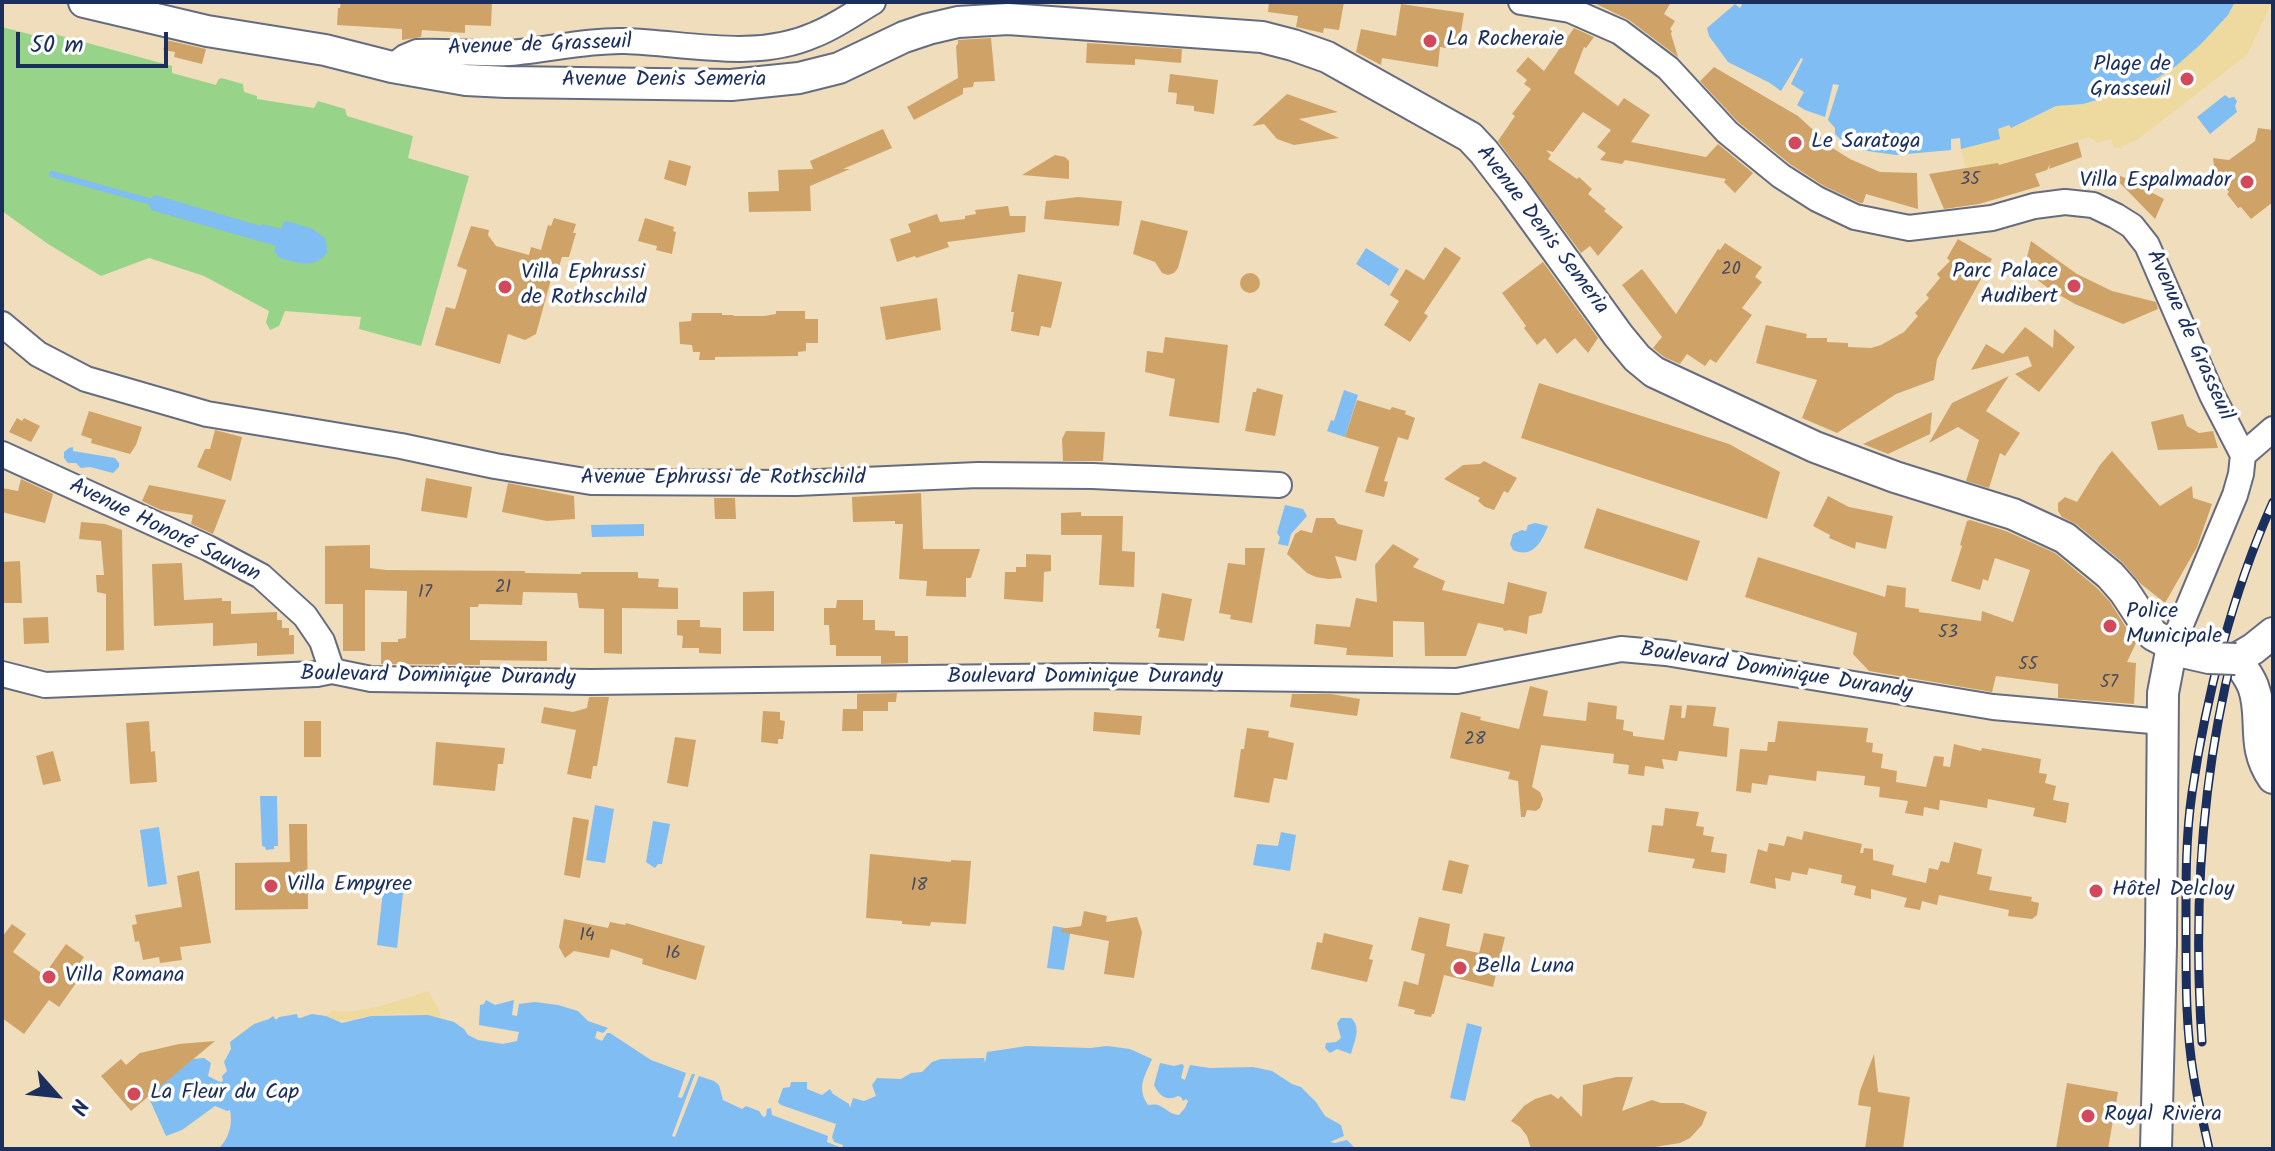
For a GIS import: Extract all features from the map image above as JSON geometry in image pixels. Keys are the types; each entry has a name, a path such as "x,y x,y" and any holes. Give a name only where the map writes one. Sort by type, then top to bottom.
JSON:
{"main road":[{"name":"Avenue Denis Semeria","path":"84,2 207,31 325,50 392,67 466,80 731,85 819,74 928,29 958,22 1008,19 1262,37 1293,45 1327,57 1470,137 1514,191 1618,335 1637,358 1654,372 1815,447 1895,477 2013,514 2065,538 2110,575 2153,635 2180,650"},
{"path":"2156,1149 2163,693 2180,650 2209,658 2252,654 2258,742 2262,758 2273,778"}],"street":[{"name":"Avenue de Grasseuil","path":"392,67 417,52 509,53 625,41 697,48 752,49 814,36 873,2"},
{"name":"Avenue de Grasseuil","path":"1521,2 1570,10 1620,32 1668,68 1727,132 1781,176 1817,199 1855,217 1909,228 1946,225 2065,202 2093,205 2132,226 2147,245 2212,395 2243,455"},
{"name":"Avenue Ephrussi de Rothschild","path":"2,324 38,354 86,379 207,414 591,482 796,483 978,475 1093,476 1279,485"},
{"path":"2180,650 2235,495 2243,455 2273,429"},
{"name":"Avenue Honoré Sauvan","path":"2,454 208,548 261,576 305,616 322,641 332,671"},
{"name":"Boulevard Dominique Durandy","path":"2,674 45,685 332,671 371,679 591,682 1091,676 1457,681 1621,649 1666,653 1993,707 2163,722"}],"green space":[{"path":"2,27 48,39 51,33 172,66 172,73 216,85 221,78 243,84 244,92 257,96 257,99 314,108 318,101 345,109 347,116 413,136 408,158 469,176 421,346 359,329 361,317 285,311 279,326 270,330 266,322 269,311 204,276 149,258 101,276 2,211"}],"sand":[{"name":"Plage de Grasseuil","path":"2235,2 2272,2 2247,55 2137,140 2122,146 2122,150 2114,148 2111,139 2097,143 2089,137 1994,166 1966,169 1961,149 1999,139 1997,129 2020,124 2056,106 2083,104 2109,95 2176,66 2228,15"},
{"path":"428,991 441,1018 397,1014 343,1021 326,1016 333,1010 367,1009"}],"water":[{"path":"1740,2 2235,2 2228,15 2201,44 2176,66 2145,86 2083,104 2056,106 2011,128 2009,125 1998,129 2000,139 1961,149 1960,138 1951,139 1951,150 1896,155 1853,149 1857,136 1853,135 1848,147 1835,134 1835,128 1828,120 1839,85 1833,84 1825,117 1797,105 1804,92 1791,84 1803,59 1781,91 1728,62 1709,36 1707,28 1735,4 1740,8"},
{"path":"2225,95 2237,101 2237,112 2210,134 2197,117"},
{"path":"155,195 261,226 281,229 287,221 313,229 326,239 327,252 317,262 311,263 277,257 274,252 276,246 151,210 148,201"},
{"path":"1366,248 1399,269 1389,286 1356,264"},
{"path":"1344,390 1358,395 1345,437 1327,431 1331,420 1334,421"},
{"path":"73,447 73,451 115,458 119,467 113,473 68,463 64,452"},
{"path":"1285,505 1303,509 1307,516 1291,534 1288,546 1278,544 1280,537 1277,533"},
{"path":"644,524 644,536 592,537 591,525"},
{"path":"1528,525 1548,526 1539,543 1531,551 1513,550 1510,544 1513,534 1526,531"},
{"path":"260,796 277,796 278,846 274,849 266,850 262,846"},
{"path":"595,805 614,809 605,863 586,860"},
{"path":"653,821 670,824 662,864 655,868 646,862"},
{"path":"159,827 167,884 148,887 140,830"},
{"path":"1281,832 1296,835 1290,871 1253,865 1257,844 1278,846"},
{"path":"383,891 403,893 397,948 377,945"},
{"path":"1053,926 1071,929 1064,970 1047,968"},
{"path":"486,1000 495,1005 514,1000 512,1015 517,1016 519,1004 535,1002 578,1011 588,1021 608,1028 603,1033 597,1031 595,1038 602,1041 610,1033 651,1060 686,1073 678,1097 682,1098 692,1074 695,1074 672,1136 675,1137 699,1076 719,1085 723,1100 742,1109 746,1106 759,1111 763,1117 771,1108 772,1115 828,1136 827,1142 842,1148 843,1145 834,1142 832,1137 836,1124 778,1102 783,1088 790,1087 791,1082 807,1082 807,1089 822,1095 830,1089 850,1108 853,1098 864,1101 876,1096 872,1085 877,1078 901,1079 911,1073 922,1072 932,1062 941,1059 984,1058 985,1063 987,1052 1027,1046 1107,1046 1130,1049 1152,1059 1143,1082 1144,1099 1148,1105 1158,1105 1179,1115 1188,1101 1178,1096 1166,1098 1158,1092 1154,1085 1160,1063 1182,1064 1181,1078 1185,1080 1190,1065 1253,1067 1272,1071 1301,1087 1325,1116 1341,1125 1344,1136 1330,1142 1347,1140 1356,1149 218,1149 229,1131 230,1110 215,1106 182,1130 166,1136 148,1096 193,1059 204,1058 211,1063 208,1076 223,1081 230,1042 254,1024 273,1016 276,1020 297,1014 300,1018 312,1014 342,1023 371,1016 428,1015 454,1022 478,1040 503,1044 517,1041 519,1032 479,1025 480,1005"},
{"path":"1341,1018 1351,1018 1356,1026 1351,1054 1337,1049 1330,1053 1325,1048 1326,1043 1341,1038 1337,1023"},
{"path":"1467,1023 1482,1027 1465,1101 1450,1098"}],"building":[{"path":"341,2 492,2 491,26 465,25 465,33 422,30 421,37 402,40 402,29 337,25"},
{"path":"1269,2 1344,2 1339,30 1324,28 1323,33 1296,27 1298,16 1268,12"},
{"path":"1592,2 1671,2 1664,14 1675,21 1670,29 1678,57 1629,20"},
{"name":"La Rocheraie","path":"1401,4 1464,13 1459,45 1453,49 1440,47 1438,67 1382,58 1381,65 1356,52 1361,29 1396,36"},
{"path":"1574,28 1594,37 1584,47 1574,73 1618,106 1624,98 1650,115 1631,142 1706,157 1718,144 1753,173 1735,193 1724,182 1726,179 1625,160 1622,164 1600,160 1606,153 1597,147 1611,130 1583,112 1553,152 1546,150 1551,155 1548,159 1577,179 1579,177 1592,189 1588,194 1623,227 1598,256 1590,246 1581,253 1498,141 1515,116 1512,114 1531,89 1524,84 1527,80 1516,71 1528,57 1544,71"},
{"path":"991,38 995,81 974,82 973,87 963,88 963,94 914,120 907,107 958,78 958,40"},
{"path":"166,40 206,49 202,64 174,57 175,52 163,50"},
{"path":"1087,43 1182,49 1181,63 1135,59 1135,65 1086,63"},
{"path":"1714,67 1798,116 1834,149 1850,159 1880,172 1917,173 1918,209 1866,194 1863,203 1860,203 1824,186 1790,164 1737,121 1700,81"},
{"path":"1170,74 1218,80 1214,114 1194,111 1194,106 1176,104 1177,93 1168,92"},
{"path":"1287,94 1338,112 1299,119 1339,138 1294,145 1277,139 1264,124 1252,126"},
{"name":"Villa Espalmador","path":"2258,128 2273,130 2273,202 2251,219 2227,194 2229,192 2215,173 2213,158 2229,160 2255,141"},
{"path":"883,129 892,148 810,186 811,211 749,212 748,192 779,191 778,170 813,169 810,161"},
{"path":"2078,142 2082,157 2049,169 2050,164 2047,170 2035,174 2040,186 1979,204 1944,209 1929,174 1999,165"},
{"path":"1055,155 1069,161 1069,179 1022,175"},
{"path":"669,160 691,166 686,186 664,179"},
{"path":"2141,170 2145,189 2164,199 2155,219 2115,175 2125,178"},
{"path":"1078,197 1122,201 1119,226 1044,219 1046,201"},
{"path":"1008,206 1010,216 1026,216 1025,232 947,242 949,247 897,262 890,239 911,232 908,224 937,214 940,222 965,219 965,216 976,214 975,210"},
{"name":"Villa Ephrussi de Rothschild","path":"554,218 576,224 573,233 576,233 569,257 562,257 557,273 553,272 536,334 525,340 508,334 500,364 435,345 446,307 455,309 467,270 457,266 471,226 489,230 488,235 496,246 529,255 531,247 541,250 548,225 551,226"},
{"path":"645,218 674,227 672,254 638,241"},
{"path":"1141,220 1188,231 1174,273 1162,273 1155,262 1133,254"},
{"path":"1958,239 1992,259 1937,359 1934,380 1896,394 1837,433 1802,418 1817,380 1756,363 1766,325 1807,334 1806,338 1827,338 1827,342 1848,343 1848,347 1881,345 1904,332 1918,316 1915,313 1929,298 1926,295 1940,278 1937,274 1950,261 1947,258"},
{"name":"Parc Palace Audibert","path":"2031,241 2077,274 2112,291 2156,302 2158,309 2123,324 2075,304 2024,269"},
{"path":"1725,243 1762,267 1755,277 1762,282 1742,308 1752,315 1716,363 1710,359 1705,366 1687,354 1680,364 1664,357 1653,348 1662,337 1622,285 1642,269 1676,314"},
{"path":"1445,247 1461,258 1424,313 1428,316 1410,342 1384,325 1399,301 1390,295 1406,269 1424,280"},
{"path":"1543,262 1598,338 1588,353 1575,338 1557,354 1545,338 1537,345 1502,293"},
{"path":"1250,273 1257,276 1260,283 1257,290 1250,293 1243,290 1240,283 1243,276"},
{"path":"1018,274 1062,282 1051,328 1041,326 1039,336 1011,331"},
{"path":"937,298 941,330 886,340 880,307"},
{"path":"776,311 805,311 805,319 818,319 818,343 806,343 806,351 798,352 798,356 715,357 715,360 699,360 700,352 693,352 692,345 680,344 679,322 691,321 692,313 764,316 776,314"},
{"path":"2025,327 2053,348 2054,329 2075,347 2039,392 2015,374 2032,366 2028,356 1971,370 1986,344 2003,354"},
{"path":"1165,337 1228,345 1219,423 1169,416 1175,379 1145,372 1147,351 1163,353"},
{"path":"2009,376 1986,411 2020,433 2005,456 2000,453 1989,488 1966,481 1979,440 1958,427 1929,443 1952,403"},
{"path":"1539,383 1729,444 1780,472 1767,519 1521,438"},
{"path":"1257,388 1283,395 1275,436 1245,431 1253,392"},
{"path":"1357,400 1390,410 1392,407 1406,411 1405,414 1415,418 1408,440 1398,437 1384,481 1388,482 1384,497 1365,492 1379,447 1345,437"},
{"path":"89,411 142,427 130,454 91,443 92,439 81,435"},
{"path":"1932,412 1930,434 1888,454 1863,444"},
{"path":"2183,414 2187,426 2199,433 2213,431 2218,448 2158,450 2151,422"},
{"path":"17,418 40,426 31,442 9,432"},
{"path":"215,430 242,437 231,481 197,467 205,449 210,449"},
{"path":"1066,431 1105,432 1103,461 1063,461 1062,439"},
{"path":"2112,451 2160,506 2192,486 2193,498 2212,504 2197,547 2165,603 2141,584 2121,561 2058,511 2058,503 2065,497 2077,502"},
{"path":"1484,461 1517,478 1508,493 1504,491 1494,510 1478,501 1480,498 1444,479 1463,465"},
{"path":"426,478 472,487 467,518 421,511"},
{"path":"21,479 53,494 45,523 2,512 2,488 18,491"},
{"path":"508,483 574,496 575,519 547,521 502,512"},
{"path":"149,485 226,500 213,534 191,524 193,515 161,510 142,501"},
{"path":"921,493 923,549 980,549 971,578 966,578 966,597 926,596 927,581 899,579 903,524 895,524 895,521 853,522 852,497"},
{"path":"1828,496 1849,507 1893,516 1886,549 1856,542 1855,549 1829,538 1830,535 1813,526"},
{"path":"714,498 735,498 736,519 715,519"},
{"path":"1597,508 1700,541 1687,581 1584,548"},
{"path":"1081,512 1081,516 1123,516 1122,551 1135,552 1134,587 1099,585 1102,535 1061,535 1061,513"},
{"path":"1316,518 1334,518 1338,524 1363,530 1356,561 1335,556 1342,578 1316,577 1307,573 1287,554 1295,534 1301,530 1312,533"},
{"path":"1967,521 2006,531 2055,553 2110,602 2136,643 2127,662 2136,663 2134,704 2058,698 2058,684 1996,676 1992,692 1869,671 1853,654 1857,633 1745,597 1758,557 1885,597 1887,585 1906,588 1905,607 1919,609 1919,612 1981,621 1982,611 2013,622 2030,570 1995,558 1988,581 1983,579 1980,590 1951,581"},
{"path":"81,522 105,524 122,530 124,650 106,651 106,594 97,592 96,575 104,575 101,541 79,539"},
{"path":"1393,544 1419,559 1413,567 1445,581 1442,590 1504,604 1508,582 1547,592 1542,613 1529,616 1527,634 1478,623 1466,656 1425,656 1424,622 1393,621 1393,657 1346,655 1347,648 1314,644 1316,624 1350,627 1356,598 1377,602 1375,565"},
{"path":"370,545 370,568 386,570 581,574 638,572 638,578 659,579 658,587 678,588 678,609 622,608 622,654 604,653 604,609 579,608 577,593 523,592 522,605 479,604 478,607 470,607 470,640 547,641 547,661 480,660 480,665 381,664 381,642 398,642 398,639 406,638 407,591 365,590 365,651 343,651 343,604 325,604 325,546"},
{"path":"1245,548 1265,548 1252,623 1230,619 1231,615 1219,613 1228,563 1245,565"},
{"path":"1026,554 1051,555 1051,571 1044,572 1043,602 1004,599 1005,572 1016,572 1016,567 1026,567"},
{"path":"20,561 22,603 2,603 2,562"},
{"path":"182,563 184,600 222,598 222,601 231,601 231,614 277,612 282,628 289,628 289,635 294,635 294,654 257,656 257,643 213,646 213,623 154,626 152,564"},
{"path":"774,591 774,631 743,631 743,592"},
{"path":"1162,593 1192,599 1184,641 1158,637 1160,629 1156,628"},
{"path":"837,600 863,600 863,620 875,620 875,630 895,631 895,636 908,636 908,663 881,664 881,656 836,656 836,645 830,645 829,625 824,625 824,608 836,608"},
{"path":"48,617 49,643 24,644 23,618"},
{"path":"677,620 700,620 700,627 721,628 721,654 699,653 699,648 682,648 683,636 677,635"},
{"path":"1530,686 1548,691 1543,716 1586,721 1588,702 1617,706 1616,719 1624,720 1623,730 1633,732 1633,736 1664,740 1670,705 1682,706 1681,718 1685,718 1687,705 1716,707 1713,726 1729,728 1727,757 1679,751 1677,761 1662,759 1664,769 1645,766 1644,776 1628,774 1629,765 1613,763 1614,754 1541,745 1532,787 1540,792 1543,799 1540,808 1527,810 1525,817 1521,817 1518,781 1508,779 1510,772 1450,758 1461,712 1519,729"},
{"path":"897,693 896,702 888,702 888,711 863,711 863,731 842,731 843,709 857,709 857,694"},
{"path":"1292,694 1331,694 1360,699 1357,716 1290,707"},
{"path":"589,697 609,697 597,766 593,766 591,779 567,774 576,730 541,723 544,707 573,712 587,708"},
{"path":"763,711 780,712 780,720 785,721 783,739 778,739 778,744 761,742"},
{"path":"1094,712 1142,716 1140,735 1093,731"},
{"path":"149,721 157,782 130,784 126,723"},
{"path":"304,721 321,721 321,757 304,757"},
{"path":"1778,721 1868,728 1866,742 1873,743 1872,752 1883,754 1881,768 1897,771 1896,782 1926,787 1934,756 1944,757 1943,766 1950,767 1954,744 2041,759 2039,773 2047,774 2045,783 2056,786 2053,800 2069,803 2066,823 2033,816 2035,808 1988,799 1987,808 1940,800 1939,810 1924,807 1923,816 1905,813 1908,801 1879,797 1880,787 1864,785 1865,776 1817,771 1816,781 1769,775 1767,785 1752,783 1751,793 1736,791 1740,749 1767,751 1768,742 1775,742"},
{"path":"1247,728 1269,731 1268,737 1294,743 1287,780 1274,778 1269,803 1234,797"},
{"path":"675,737 696,740 688,787 667,783"},
{"path":"436,742 505,748 503,764 498,764 495,791 433,785"},
{"path":"53,751 61,781 43,785 36,756"},
{"path":"1665,808 1699,812 1696,826 1704,827 1703,835 1714,837 1711,852 1727,854 1725,873 1692,868 1695,859 1648,852 1652,825 1663,826"},
{"path":"573,817 589,820 580,878 564,875"},
{"name":"Villa Empyree","path":"289,824 307,824 308,909 235,910 235,863 290,862"},
{"path":"1804,831 1862,844 1860,853 1864,848 1873,849 1873,860 1894,865 1892,875 1926,883 1929,868 1938,870 1941,861 1949,863 1954,842 1982,849 1977,874 1992,877 1989,890 2032,897 2031,901 2039,903 2037,915 2032,919 2008,916 2009,910 1939,895 1937,905 1922,901 1920,910 1904,907 1907,898 1871,889 1871,899 1854,895 1856,886 1841,883 1842,875 1809,868 1807,875 1792,872 1790,881 1775,878 1776,889 1750,883 1758,849 1767,852 1769,843 1784,846 1787,836 1802,840"},
{"path":"870,854 971,861 966,924 931,922 930,926 866,918"},
{"path":"1449,860 1469,865 1462,894 1442,890"},
{"path":"199,871 211,943 180,947 182,960 160,963 159,957 143,960 139,941 135,942 132,925 137,924 135,915 182,907 177,876"},
{"path":"1084,911 1107,916 1106,922 1137,917 1142,932 1134,978 1104,974 1109,941 1061,932 1061,929 1081,926"},
{"name":"Bella Luna","path":"1419,917 1450,924 1446,946 1479,953 1484,933 1505,937 1493,987 1444,975 1431,1017 1414,1014 1415,1010 1398,1006 1404,981 1418,985 1425,954 1411,950"},
{"path":"564,919 608,928 610,922 626,923 705,946 696,980 642,964 643,959 611,949 609,958 574,951 565,958 559,947"},
{"name":"Villa Romana","path":"12,924 26,934 13,952 44,975 66,944 84,957 77,967 84,972 59,1007 49,1000 24,1034 2,1018 2,937"},
{"path":"1324,933 1373,945 1369,959 1373,960 1367,982 1311,969 1317,942 1322,943"},
{"name":"La Fleur du Cap","path":"215,1041 131,1111 101,1076 121,1059 126,1065 140,1053 179,1044"},
{"path":"1874,1054 1878,1092 1910,1097 1903,1149 1865,1149 1871,1107 1858,1105"},
{"path":"1616,1077 1633,1077 1622,1111 1652,1100 1683,1103 1707,1112 1702,1125 1690,1138 1680,1143 1642,1149 1531,1149 1527,1136 1511,1121 1524,1106 1551,1094 1558,1099 1561,1096 1582,1117 1583,1085"},
{"name":"Royal Riviera","path":"2067,1083 2118,1092 2108,1149 2056,1149"}],"waterway":[{"path":"52,174 148,201"}],"railway":[{"path":"2209,1149 2191,1061 2188,1026 2186,884 2190,811 2205,719 2223,644 2245,571 2273,502"},
{"path":"2202,1042 2199,992 2202,844 2214,746 2234,649"}],"place":[{"name":"La Rocheraie","path":"1430,41"},
{"name":"Plage de Grasseuil","path":"2187,79"},
{"name":"Le Saratoga","path":"1795,143"},
{"name":"Villa Espalmador","path":"2247,182"},
{"name":"Parc Palace Audibert","path":"2074,286"},
{"name":"Villa Ephrussi de Rothschild","path":"505,287"},
{"name":"Police Municipale","path":"2110,626"},
{"name":"Villa Empyree","path":"271,886"},
{"name":"Hôtel Delcloy","path":"2096,891"},
{"name":"Bella Luna","path":"1460,968"},
{"name":"Villa Romana","path":"49,977"},
{"name":"La Fleur du Cap","path":"134,1094"},
{"name":"Royal Riviera","path":"2088,1116"}]}
